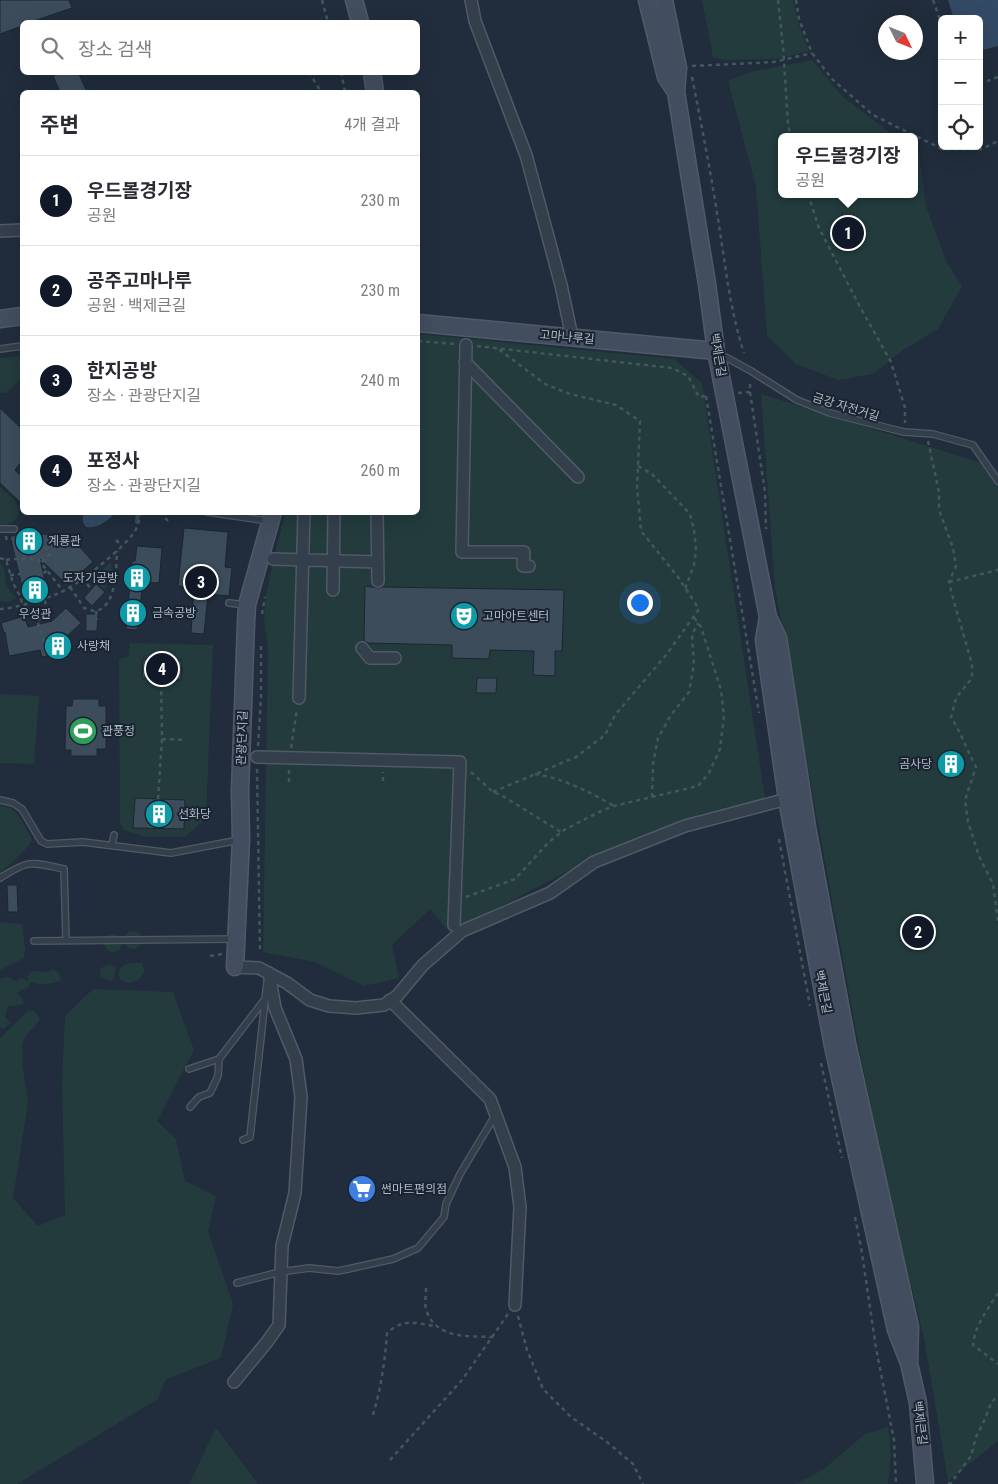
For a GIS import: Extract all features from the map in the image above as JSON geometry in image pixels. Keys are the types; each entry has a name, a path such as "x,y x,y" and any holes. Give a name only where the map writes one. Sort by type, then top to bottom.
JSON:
{"main road":[{"path":"354,0 359,20"},
{"name":"백제큰길","path":"647,0 666,77 676,92"},
{"name":"백제큰길","path":"664,0 678,68 676,92 716,352 726,395 768,617 778,638 807,827 847,1043 910,1327 909,1363"},
{"path":"372,75 375,90"},
{"path":"0,319 20,316"},
{"name":"고마나루길","path":"420,323 716,352"},
{"name":"관광단지길","path":"236,966 241,839 240,791 248,605 271,517"},
{"name":"백제큰길","path":"768,617 764,640 787,799 833,1046 896,1330 909,1363 918,1403 925,1484"}],"street":[{"path":"471,0 475,21 526,155 561,285 572,337"},
{"path":"0,231 20,230"},
{"path":"466,345 462,552 524,552 523,566 529,566"},
{"path":"465,362 578,477"},
{"path":"299,698 304,515"},
{"path":"333,590 334,515"},
{"path":"377,515 378,581"},
{"path":"273,559 377,562"},
{"path":"362,648 370,658 395,658"},
{"path":"257,757 460,762 454,925"},
{"path":"236,966 259,968 287,983 310,1000 329,1006 356,1008 384,1005 397,996 423,965 462,931 550,893 594,862 684,826 787,799"},
{"path":"234,1382 268,1342 279,1325 282,1246 295,1193 301,1097 296,1060 275,1008 269,974"},
{"path":"390,1000 490,1099 515,1167 520,1207 515,1305"}],"lane":[{"path":"0,349 20,346"},
{"path":"716,352 797,400 822,410 859,422 904,432 927,433 974,445 998,482"},
{"path":"245,515 271,517"},
{"path":"0,530 14,529"},
{"path":"228,603 248,605"},
{"path":"0,800 13,803 22,809 41,841 48,844 83,842 171,853 241,839"},
{"path":"112,845 114,835"},
{"path":"0,878 24,864 36,863 64,869 66,940"},
{"path":"34,941 237,939"},
{"path":"243,1140 250,1137 269,974"},
{"path":"189,1070 219,1059 265,999"},
{"path":"190,1107 199,1097 210,1092 218,1076 219,1059"},
{"path":"236,1283 280,1272 309,1268 338,1271 392,1259 418,1248 444,1217 446,1204 460,1174 496,1114"}],"path":[{"path":"322,0 327,20"},
{"path":"778,0 790,133"},
{"path":"796,0 799,19 812,53 832,79 873,115 910,133"},
{"path":"933,0 938,15"},
{"path":"690,66 774,62 812,53"},
{"path":"689,59 717,212 728,286 738,335 744,353"},
{"path":"311,75 320,90"},
{"path":"341,75 344,90"},
{"path":"983,82 998,78"},
{"path":"918,137 942,149 982,149 998,140"},
{"path":"809,198 819,228 891,362 905,408 904,432"},
{"path":"420,341 672,368 688,376 699,397 750,392 751,371"},
{"path":"493,792 576,757 605,735 615,715 666,655 698,609 641,531 637,487 640,421 616,405 570,394 545,384 497,348"},
{"path":"927,433 939,492 939,510 953,548 956,566 949,582 972,664 972,678 956,698 951,717 962,735 976,767 965,800 968,822 979,856 993,884 998,921"},
{"path":"638,466 652,474 690,514 696,549 694,565 685,589"},
{"path":"0,609 22,605 58,594 70,587 117,550 133,534 140,515"},
{"path":"163,515 168,521"},
{"path":"116,540 121,545"},
{"path":"39,542 44,545 50,554 41,563"},
{"path":"70,587 84,608 96,611 104,606 110,600 114,585 117,550"},
{"path":"0,558 6,560 38,559 63,591"},
{"path":"6,560 22,605"},
{"path":"69,569 91,588"},
{"path":"38,579 47,570"},
{"path":"949,582 998,570"},
{"path":"10,575 22,574"},
{"path":"261,620 266,593"},
{"path":"44,598 49,616 37,620 44,642"},
{"path":"96,611 97,620"},
{"path":"465,898 516,879 549,842 561,832 599,812 614,806 698,786 709,773 720,749 724,717 721,690 701,627 693,616"},
{"path":"652,797 653,764 658,738 670,715 689,692 694,664 692,635 698,623"},
{"path":"260,952 257,757 261,698 261,639"},
{"path":"158,799 162,739 161,679"},
{"path":"289,758 299,698"},
{"path":"162,739 185,740"},
{"path":"460,762 493,792 561,832"},
{"path":"535,774 550,776 614,806"},
{"path":"426,1288 426,1311 435,1326"},
{"path":"998,1293 979,1324 974,1335 973,1345 982,1354 998,1364"},
{"path":"390,1460 462,1380 515,1305"},
{"path":"515,1305 527,1350 544,1389 571,1417 607,1442 633,1464 642,1484"},
{"path":"373,1415 380,1392 385,1358 386,1333 396,1325 411,1322 435,1326 456,1335 493,1336"},
{"path":"948,1484 952,1483 971,1456 976,1437 990,1403 998,1395"}],"green space":[{"path":"702,0 793,0 799,26 809,51 777,59 724,60 713,57"},
{"path":"812,60 842,96 890,133 778,133 778,198 918,198 918,145 926,206 946,261 962,286 938,329 902,351 873,374 838,380 796,364 767,336 756,187 728,81 750,72"},
{"path":"420,334 674,359 702,383 765,798 700,814 597,856 450,933 430,909 392,945 399,978 364,986 315,962 263,952 268,648 264,618 267,588 285,515 420,515"},
{"path":"20,356 20,379 7,393 0,391 0,358"},
{"path":"761,394 994,467 998,472 998,1441 948,1481 924,1338 890,1199 860,1053 775,588"},
{"path":"0,487 10,495 18,509 15,520 4,526 0,526"},
{"path":"111,562 112,570 105,590 93,578"},
{"path":"0,563 4,570 7,585 16,598 9,602 0,601"},
{"path":"130,643 213,645 206,818 185,837 146,837 124,830 120,824 119,659 129,657"},
{"path":"0,694 39,696 34,764 0,763"},
{"path":"0,805 11,808 20,818 32,840 18,857 0,872"},
{"path":"0,922 22,924 25,949 24,958 0,970"},
{"path":"129,931 137,931 142,936 140,947 129,949 124,944 124,936"},
{"path":"109,934 117,934 122,939 120,950 109,952 104,947 104,939"},
{"path":"142,963 145,972 139,980 128,983 120,980 120,970 124,965"},
{"path":"109,964 116,968 113,980 107,980 100,976 101,968"},
{"path":"53,969 60,974 61,980 46,984 30,982 28,988 20,990 17,994 22,998 24,1004 7,1007 5,1017 11,1023 3,1029 0,1027 0,979 8,977 15,981 21,978 29,981 27,977 32,971 48,972"},
{"path":"93,989 173,992 194,1050 157,1121 176,1139 185,1181 216,1196 208,1231 233,1304 221,1358 165,1380 158,1399 17,1484 0,1484 0,1038 28,1011 34,1011 39,1017 39,1021 26,1036 22,1046 22,1062 28,1103 13,1198 38,1226 65,1215 62,1083 65,1016"},
{"path":"888,1427 891,1453 888,1484 796,1484 824,1469 865,1434"},
{"path":"216,1428 258,1484 189,1484"}],"water":[{"path":"948,0 998,0 998,46 983,50 983,15 953,15"},
{"path":"113,515 102,524 94,527 86,527 83,516"}],"building":[{"path":"0,0 69,0 72,8 37,20 20,20 20,27 0,34"},
{"path":"79,75 86,90 59,90 53,76"},
{"path":"0,408 20,427 20,464 15,470 20,475 20,502 0,483"},
{"path":"184,528 228,532 225,567 232,568 229,596 208,594 204,634 191,633 194,587 178,586"},
{"path":"49,534 60,544 70,536 93,562 77,576 75,573 64,582 40,559 48,594 25,599 10,536"},
{"path":"137,546 162,548 159,583 143,582 137,630 126,629 132,561 135,561"},
{"path":"96,584 105,592 92,606 84,598"},
{"name":"고마아트센터","path":"365,586 378,588 564,590 562,651 555,651 555,676 533,675 534,651 490,650 489,659 452,658 452,645 368,643 364,641"},
{"path":"66,608 81,623 65,638 68,651 42,657 40,650 9,656 5,632 1,623 24,616 28,627 52,621"},
{"path":"86,614 98,614 97,631 86,631"},
{"path":"143,659 182,661 181,680 142,678"},
{"path":"477,678 497,678 496,693 476,693"},
{"path":"73,699 99,699 99,706 106,706 106,749 97,749 97,756 71,756 71,750 65,750 66,706 72,706"},
{"name":"곰사당","path":"954,756 960,764 947,772 941,764"},
{"name":"선화당","path":"135,798 185,800 184,829 133,828"},
{"path":"7,885 17,885 18,912 8,912"}],"waterway":[{"path":"137,522 138,515"}],"place":[{"name":"우드볼경기장","path":"848,233"},
{"name":"계룡관","path":"29,541"},
{"name":"도자기공방","path":"137,578"},
{"name":"한지공방","path":"201,582"},
{"name":"우성관","path":"35,590"},
{"name":"금속공방","path":"133,613"},
{"name":"고마아트센터","path":"464,616"},
{"name":"사랑채","path":"58,646"},
{"name":"포정사","path":"162,669"},
{"name":"관풍정","path":"83,731"},
{"name":"곰사당","path":"951,764"},
{"name":"선화당","path":"159,814"},
{"name":"공주고마나루","path":"918,932"},
{"name":"썬마트편의점","path":"362,1189"}]}
